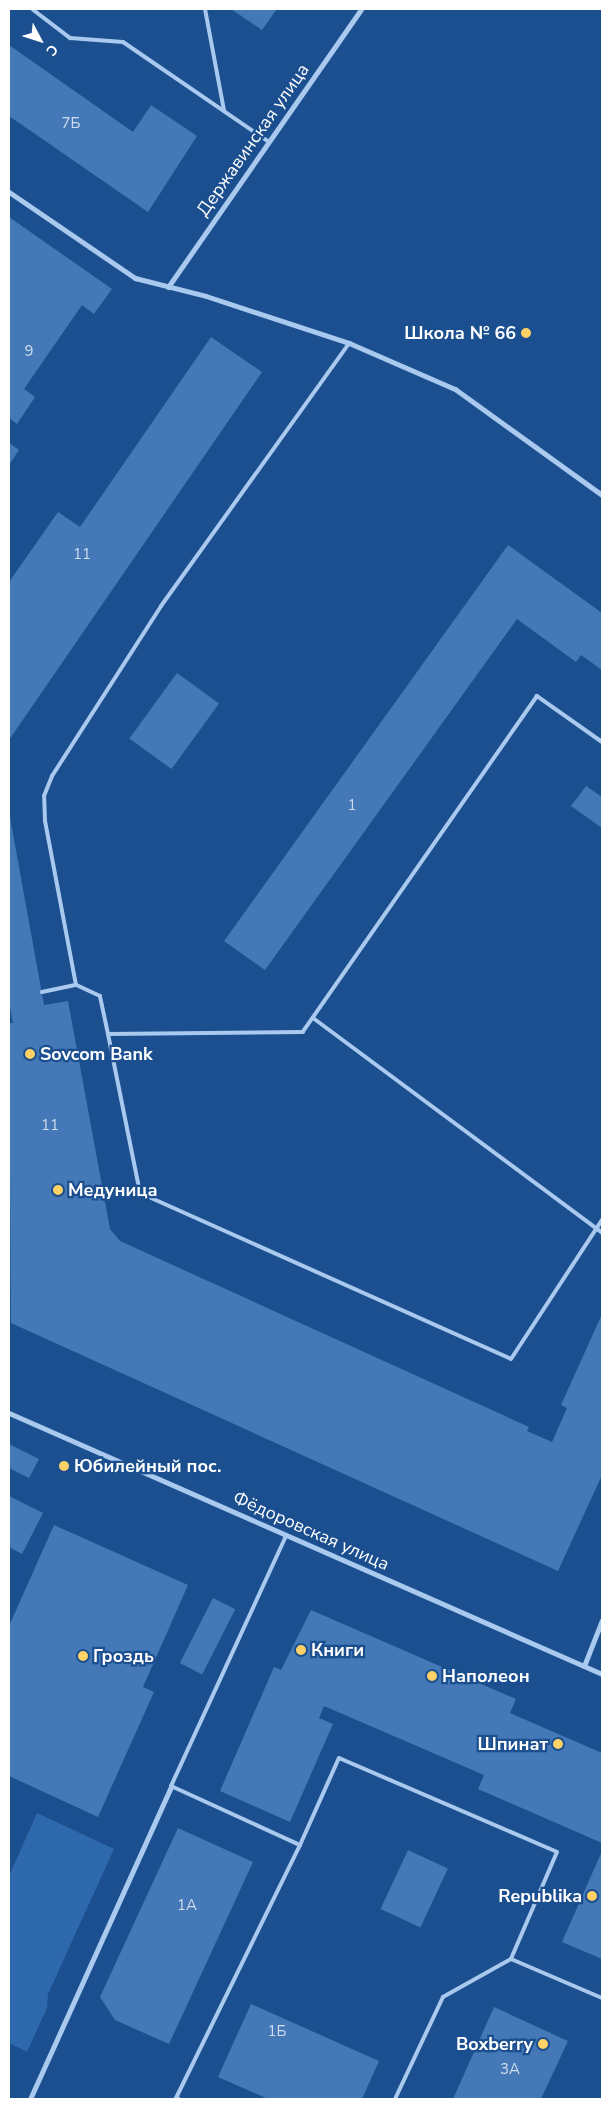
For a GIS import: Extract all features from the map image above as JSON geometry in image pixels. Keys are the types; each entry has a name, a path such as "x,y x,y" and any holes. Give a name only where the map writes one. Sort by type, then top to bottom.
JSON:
{"street":[{"name":"Державинская улица","path":"168,287 361,9"},
{"path":"9,192 135,278 206,296 349,343 455,389 602,495"},
{"name":"Фёдоровская улица","path":"9,1413 602,1674"},
{"path":"584,1666 602,1620"},
{"path":"30,2099 172,1786"}],"lane":[{"path":"32,9 70,38 123,42 268,142"},
{"path":"205,9 224,111"},
{"path":"76,985 45,821 44,796 52,776 161,606 349,343"},
{"path":"108,1034 303,1032 537,696 602,742"},
{"path":"42,992 76,985 100,996 140,1194 511,1359 602,1220"},
{"path":"313,1018 602,1233"},
{"path":"286,1536 172,1786 300,1845"},
{"path":"179,2099 176,2098 300,1845 339,1758 557,1852 510,1959 443,1997 395,2099"},
{"path":"510,1959 602,1998"}],"shaded area":[{"path":"37,1813 114,1849 48,1994 47,2008 27,2052 9,2043 9,1876"}],"building":[{"path":"231,9 277,9 262,30"},
{"path":"9,45 133,132 151,105 197,136 148,212 9,116"},
{"path":"9,217 112,289 94,314 82,305 24,389 35,397 17,424 9,418"},
{"path":"211,337 262,372 9,740 9,582 58,512 80,527"},
{"path":"9,443 19,450 9,465"},
{"path":"508,545 602,613 602,670 581,655 576,662 517,619 265,970 224,941"},
{"path":"177,673 219,704 171,769 129,739"},
{"path":"586,786 602,797 602,828 571,806"},
{"path":"10,817 44,1005 68,1001 110,1229 120,1241 529,1427 527,1431 552,1442 567,1408 561,1405 602,1314 602,1475 558,1571 11,1323 9,1023 13,1023 9,1003"},
{"path":"9,1444 39,1459 29,1478 9,1468"},
{"path":"9,1496 43,1513 22,1554 9,1547"},
{"name":"Гроздь","path":"54,1525 188,1585 143,1687 154,1692 98,1817 9,1776 9,1626"},
{"path":"213,1598 235,1609 202,1674 180,1663"},
{"path":"311,1610 516,1699 510,1713 602,1753 602,1843 478,1789 484,1775 324,1706 319,1718 333,1724 290,1822 220,1791 274,1667 281,1670"},
{"path":"178,1828 253,1862 169,2044 115,2020 100,1997"},
{"path":"408,1850 448,1869 420,1928 381,1909"},
{"name":"Republika","path":"602,1851 602,1959 562,1942"},
{"path":"251,2004 379,2061 362,2099 268,2099 218,2077"},
{"path":"494,2007 568,2041 541,2099 453,2099"}],"place":[{"name":"Школа № 66","path":"526,333"},
{"name":"Sovcom Bank","path":"30,1054"},
{"name":"Медуница","path":"58,1190"},
{"name":"Юбилейный пос.","path":"64,1466"},
{"name":"Книги","path":"301,1650"},
{"name":"Гроздь","path":"83,1656"},
{"name":"Наполеон","path":"432,1676"},
{"name":"Шпинат","path":"558,1744"},
{"name":"Republika","path":"592,1896"},
{"name":"Boxberry","path":"543,2044"}]}
